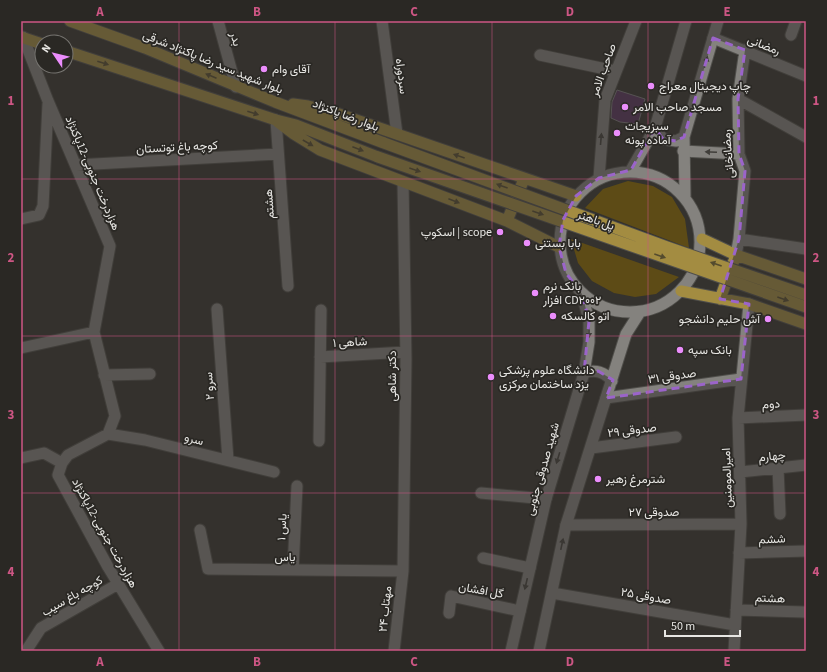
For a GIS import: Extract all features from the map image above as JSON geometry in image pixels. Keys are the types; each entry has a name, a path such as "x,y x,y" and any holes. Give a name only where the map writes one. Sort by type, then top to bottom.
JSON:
{"main road":[{"name":"بلوار شهید سید رضا پاکنژاد شرقی","path":"70,21 146,48 236,87 300,111"},
{"path":"22,37 34,41"},
{"path":"74,54 276,120 294,134 320,150 507,221 559,247"},
{"path":"275,102 308,106 333,112 576,196"},
{"name":"بلوار رضا پاکنژاد","path":"300,111 384,143"},
{"name":"پل باهنر","path":"276,120 296,125 378,157 806,307"},
{"name":"پل باهنر","path":"384,143 667,247 806,295"},
{"path":"507,221 524,179"},
{"path":"702,239 736,255 806,280"},
{"path":"720,299 736,255"},
{"path":"682,291 749,304 806,324"}],"street":[{"name":"بدر","path":"218,21 236,87"},
{"name":"سردوراه","path":"382,21 397,134"},
{"name":"صاحب الامر","path":"599,178 605,100 615,71 636,21"},
{"path":"631,170 656,128 685,21"},
{"path":"685,196 683,151 684,137 718,21"},
{"path":"791,35 796,21"},
{"name":"هزاردرخت جنوبی-12پاکنژاد","path":"22,37 110,246 94,332 114,416 108,434"},
{"name":"رمضانی","path":"713,38 806,76"},
{"name":"رمضانخانی","path":"736,255 739,239 745,171 739,154 738,99 744,50"},
{"path":"540,55 615,71"},
{"path":"738,99 806,137"},
{"path":"21,219 39,215 43,206 48,101"},
{"name":"هشتم","path":"276,120 288,286"},
{"path":"656,128 663,139 676,141 684,137"},
{"path":"683,151 739,154"},
{"name":"کوچه باغ توتستان","path":"76,165 278,154"},
{"path":"631,170 661,177 685,196 697,216 702,239 697,267 682,291 662,305 640,312 609,310 582,294 566,273 559,247 563,220 576,196 599,178 631,170"},
{"name":"دکتر شاهی","path":"403,570 406,352 404,182"},
{"path":"739,239 806,249"},
{"name":"شهید صدوقی جنوبی","path":"511,651 546,499 584,373 589,342 589,321 582,294"},
{"name":"امیرالمومنین","path":"734,651 741,524 738,418 749,304"},
{"name":"سرو ۲","path":"217,309 228,460"},
{"name":"شاهی ۱","path":"319,441 321,310"},
{"path":"539,651 566,525 626,334 640,312"},
{"path":"21,348 94,332"},
{"name":"شاهی ۱","path":"320,357 406,352"},
{"path":"584,373 598,371 606,375 612,381"},
{"path":"104,375 150,374"},
{"name":"صدوقی ۳۱","path":"606,398 741,379"},
{"name":"دوم","path":"738,418 806,415"},
{"path":"21,458 44,452 62,462 68,455 108,434"},
{"name":"سرو","path":"108,434 144,440 274,472"},
{"name":"صدوقی ۲۹","path":"591,448 676,437"},
{"name":"هزاردرخت جنوبی-12پاکنژاد","path":"62,462 58,475 118,584 159,651"},
{"name":"چهارم","path":"740,472 806,465"},
{"path":"778,468 780,514"},
{"name":"یاس ۱","path":"293,570 297,486"},
{"path":"481,493 546,499"},
{"name":"صدوقی ۲۷","path":"566,525 741,524"},
{"name":"یاس","path":"200,530 208,569 403,570"},
{"name":"ششم","path":"740,553 806,551"},
{"path":"483,558 530,568"},
{"name":"مهتاب ۲۴","path":"394,651 403,570"},
{"name":"کوچه باغ سیب","path":"26,651 41,628 118,584"},
{"name":"صدوقی ۲۵","path":"552,593 735,625"},
{"name":"گل افشان","path":"449,613 452,596 520,611"},
{"name":"هشتم","path":"736,610 804,612"}],"highlighted area":[{"path":"713,38 745,50 738,99 739,154 745,171 739,239 720,299 749,304 741,379 606,398 613,380 598,371 584,373 589,321 582,294 566,273 559,247 563,220 576,196 599,178 631,170 655,128 663,139 676,141 684,137"}],"shaded area":[{"path":"628,181 653,186 672,197 685,219 689,248 585,208 603,189"},
{"path":"571,239 679,277 656,294 635,297 614,293 592,281 578,263"}],"building":[{"name":"مسجد صاحب الامر","path":"617,90 645,99 638,124 620,122 611,118 612,102"}],"place":[{"name":"آقای وام","path":"264,69"},
{"name":"چاپ دیجیتال معراج","path":"651,86"},
{"name":"مسجد صاحب الامر","path":"625,107"},
{"name":"سبزیجات آماده پونه","path":"617,133"},
{"name":"اسکوپ | scope","path":"500,232"},
{"name":"بابا بستنی","path":"527,243"},
{"name":"بانک نرم افزار CD۲۰۰۲","path":"535,293"},
{"name":"اتو کالسکه","path":"553,316"},
{"name":"آش حلیم دانشجو","path":"768,319"},
{"name":"بانک سپه","path":"680,350"},
{"name":"دانشگاه علوم پزشکی یزد ساختمان مرکزی","path":"491,377"},
{"name":"شترمرغ زهیر","path":"598,479"}]}
